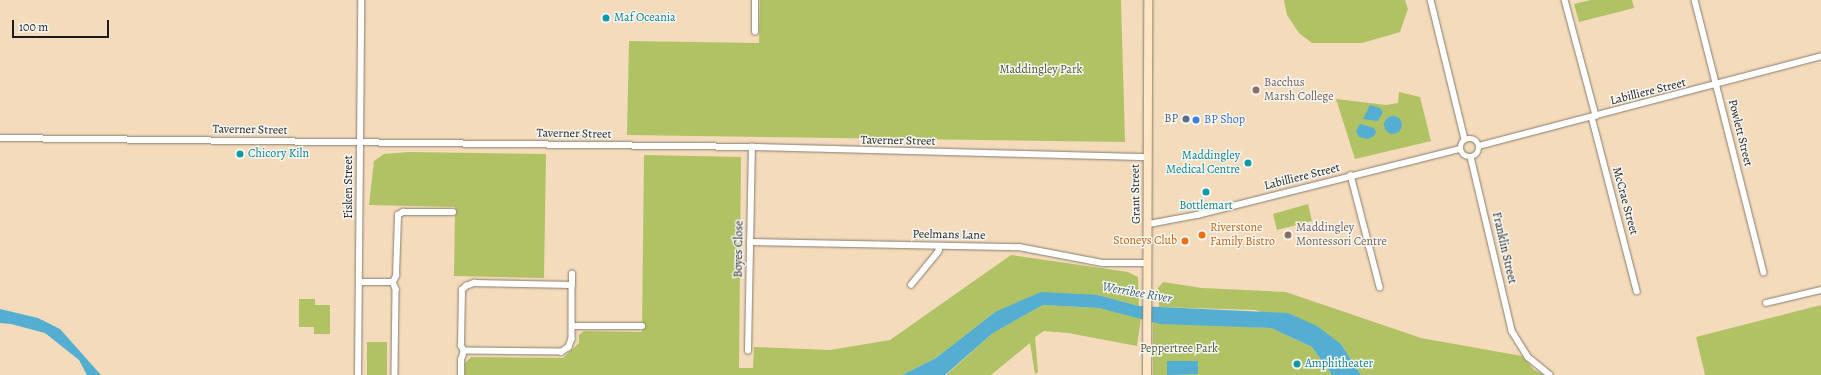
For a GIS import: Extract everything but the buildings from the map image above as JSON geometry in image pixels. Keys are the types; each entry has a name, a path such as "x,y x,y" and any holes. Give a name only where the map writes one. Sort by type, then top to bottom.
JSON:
{"main road":[{"name":"Grant Street","path":"1146,375 1146,264 1149,224 1147,157 1148,0"}],"street":[{"name":"Fisken Street","path":"358,375 361,0"},
{"path":"755,0 755,32"},
{"path":"1431,0 1465,140 1460,149 1464,155 1471,157 1477,153 1479,146 1475,140 1465,140"},
{"name":"McCrae Street","path":"1565,0 1637,291"},
{"name":"Powlett Street","path":"1695,0 1764,272"},
{"name":"Labilliere Street","path":"1479,146 1716,85 1821,56"},
{"name":"Taverner Street","path":"0,138 752,147 1147,157"},
{"name":"Boyes Close","path":"748,351 752,147"},
{"name":"Labilliere Street","path":"1149,224 1191,216 1460,149"},
{"name":"Franklin Street","path":"1471,157 1512,331 1528,357 1550,375"},
{"path":"1351,175 1380,287"},
{"path":"395,375 396,289 393,282 396,276 398,215 403,212 453,212"},
{"name":"Peelmans Lane","path":"750,242 1019,247 1102,264 1146,264"},
{"path":"910,285 938,252 940,246"},
{"path":"464,351 555,354 569,347 572,326 572,274"},
{"path":"359,282 393,282"},
{"path":"461,375 461,360 464,351 461,346 462,292 466,286 474,283 572,285"},
{"path":"1766,303 1821,290"},
{"path":"572,326 642,326"}],"green space":[{"name":"Maddingley Park","path":"760,0 1121,0 1125,142 627,135 629,41 759,43"},
{"path":"1284,0 1405,0 1408,9 1400,32 1362,43 1312,43 1299,33 1287,15"},
{"path":"1591,0 1632,0 1634,8 1579,22 1574,4"},
{"path":"1399,92 1420,97 1431,141 1355,159 1336,99 1386,105 1398,103"},
{"path":"409,152 546,154 544,278 454,276 455,207 369,205 374,161 384,154"},
{"path":"644,155 741,157 739,368 753,368 754,347 830,350 890,340 1011,255 1128,272 1138,277 1139,306 1098,295 995,312 936,358 902,375 465,375 465,363 471,357 563,358 579,343 579,335 584,331 642,332"},
{"path":"1308,204 1312,221 1277,230 1273,214"},
{"path":"1163,282 1202,288 1286,292 1421,338 1522,356 1534,370 1544,375 1361,375 1341,344 1256,310 1159,307 1158,288"},
{"path":"299,299 315,299 315,305 330,305 330,334 314,334 314,327 299,327"},
{"path":"1043,305 1099,308 1141,318 1137,346 1068,333 1044,331 1035,337 1038,372 1035,374 1030,343 991,375 946,375 993,333"},
{"path":"1821,305 1821,375 1705,375 1696,337"},
{"name":"Peppertree Park","path":"1153,322 1271,328 1312,347 1332,375 1153,375"},
{"path":"367,342 387,342 387,375 367,375"}],"water":[{"path":"1370,105 1380,108 1383,112 1378,121 1363,119"},
{"path":"1393,116 1399,119 1402,125 1399,131 1393,134 1387,131 1384,125 1387,119"},
{"path":"1360,124 1374,128 1376,132 1374,136 1368,139 1359,137 1356,131"},
{"path":"1041,292 1098,295 1139,306 1288,313 1317,326 1341,344 1361,375 1332,375 1312,347 1271,328 1160,324 1099,308 1043,305 993,333 945,375 902,375 936,358 995,312"},
{"path":"0,309 38,318 60,329 101,375 87,375 79,360 45,333 11,324 0,323"},
{"path":"1167,361 1198,361 1198,374 1167,375"}],"place":[{"name":"Maf Oceania","path":"606,18"},
{"name":"Bacchus Marsh College","path":"1256,90"},
{"name":"BP","path":"1186,119"},
{"name":"BP Shop","path":"1196,120"},
{"name":"Chicory Kiln","path":"240,154"},
{"name":"Maddingley Medical Centre","path":"1248,163"},
{"name":"Bottlemart","path":"1206,192"},
{"name":"Riverstone Family Bistro","path":"1202,235"},
{"name":"Maddingley Montessori Centre","path":"1288,235"},
{"name":"Stoneys Club","path":"1185,241"},
{"name":"Amphitheater","path":"1297,364"}],"water label":[{"name":"Werribee River","path":"1137,293"}]}
